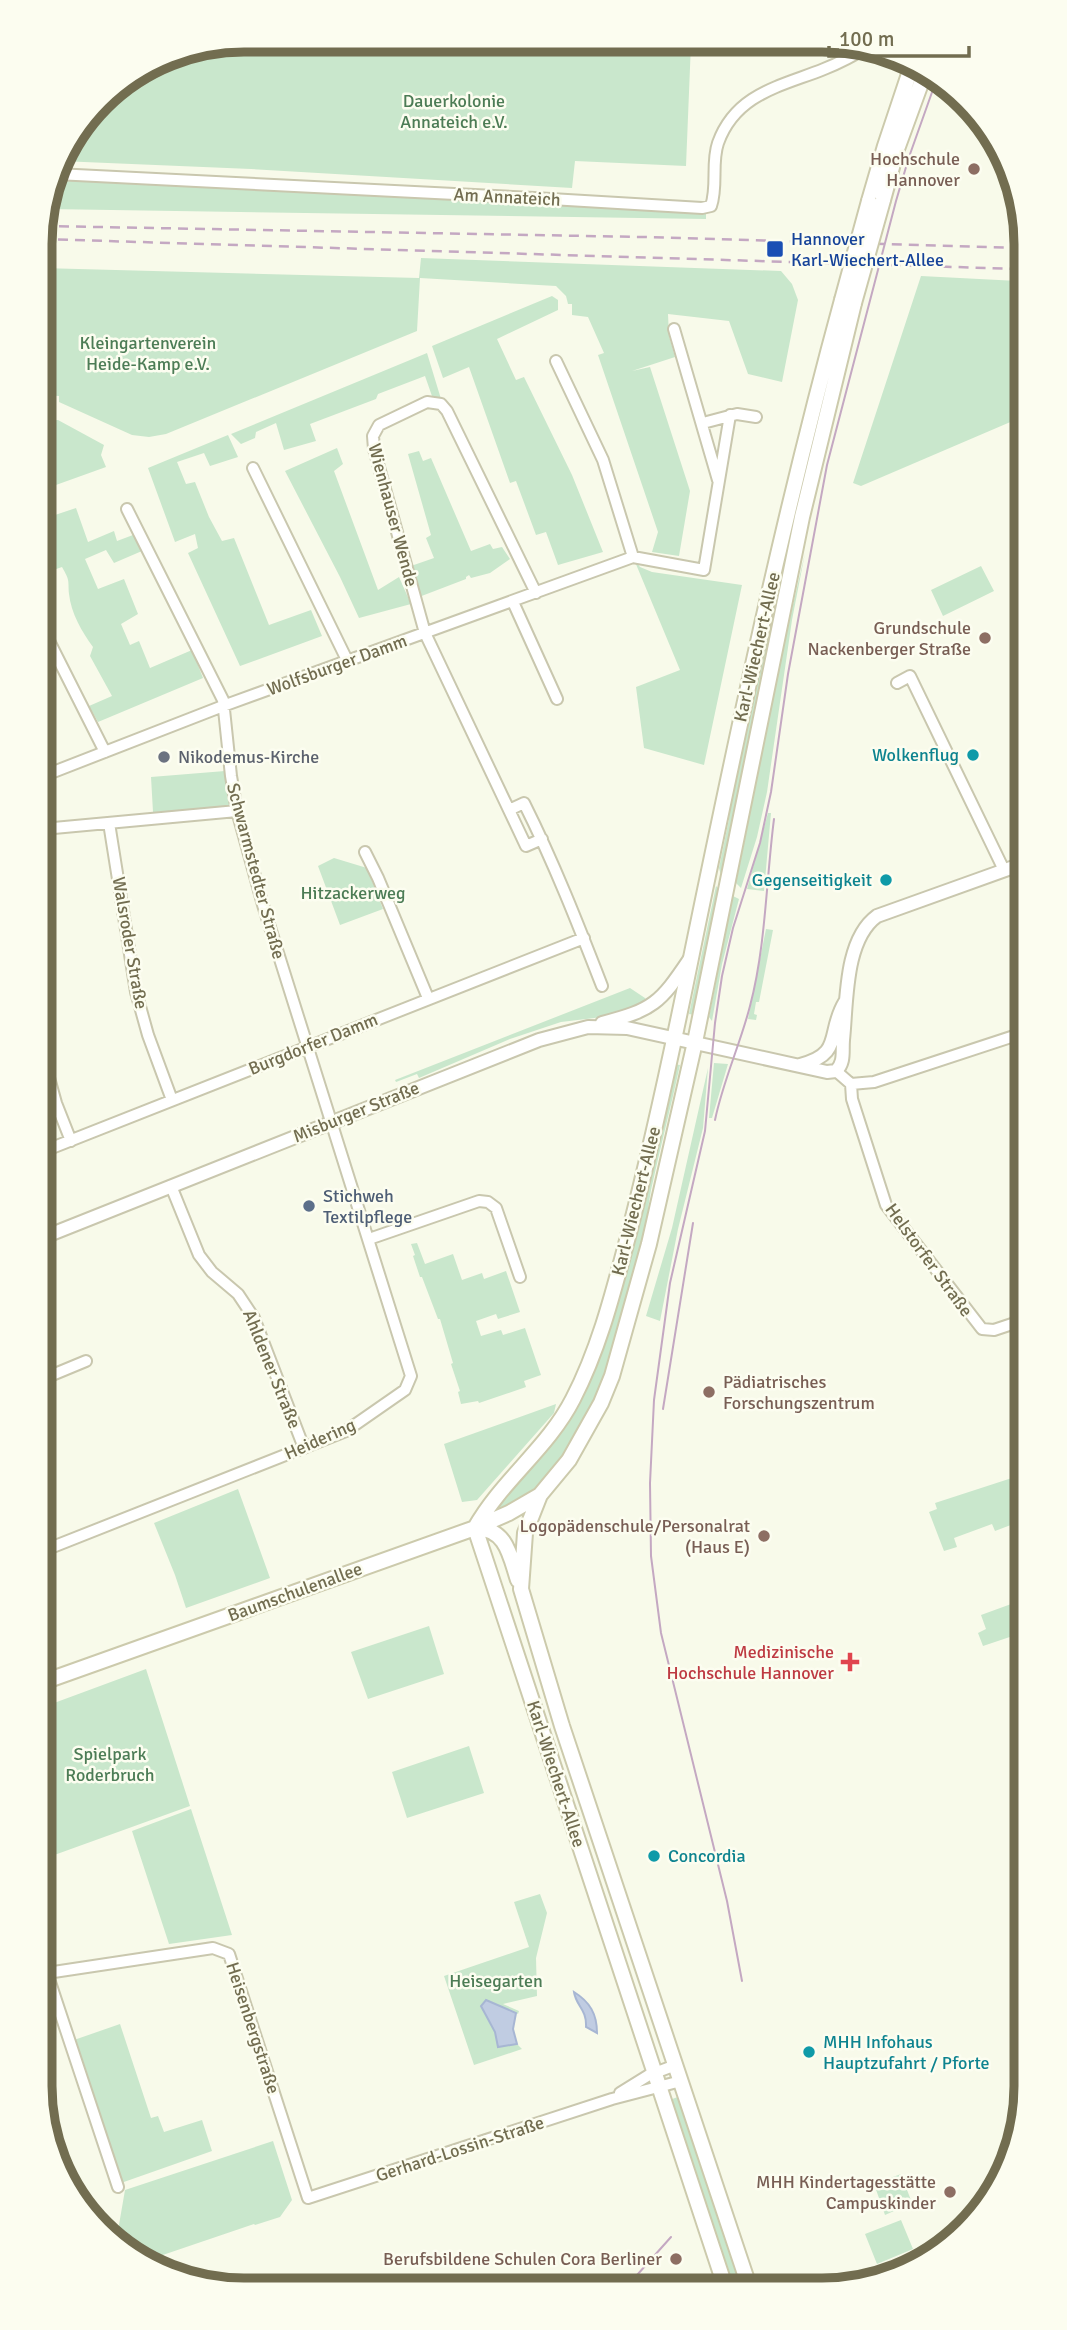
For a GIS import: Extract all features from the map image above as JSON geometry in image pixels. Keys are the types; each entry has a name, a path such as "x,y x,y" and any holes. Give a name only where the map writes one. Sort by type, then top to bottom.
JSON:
{"main road":[{"name":"Karl-Wiechert-Allee","path":"722,2278 475,1528 500,1490 557,1426 573,1399 596,1345 632,1220 675,1038 727,780 799,464 876,200 885,146 909,74"},
{"name":"Karl-Wiechert-Allee","path":"876,200 922,81"},
{"name":"Karl-Wiechert-Allee","path":"746,2278 562,1726 521,1588 525,1533 540,1495 583,1438 612,1377 649,1244 695,1042 848,302"},
{"name":"Baumschulenallee","path":"52,1679 475,1528 540,1495"},
{"path":"475,1528 489,1528 496,1532 505,1544 521,1588"},
{"path":"564,1798 585,1791"}],"street":[{"name":"Am Annateich","path":"66,174 702,208 710,206 713,200 713,169 719,140 726,125 738,111 765,91 831,66 852,55"},
{"path":"674,329 719,482"},
{"path":"556,361 603,460 633,557 704,570 730,415"},
{"name":"Wienhauser Wende","path":"536,593 447,411 441,404 433,402 419,405 379,425 372,443 425,633 526,846 542,839"},
{"path":"703,423 730,415 756,417"},
{"path":"253,468 347,660"},
{"name":"Schwarmstedter Straße","path":"127,509 223,699 237,811 276,949 332,1122"},
{"name":"Wolfsburger Damm","path":"53,772 347,660 633,557"},
{"path":"513,602 557,699"},
{"path":"53,648 105,752"},
{"path":"897,683 910,676 1004,870"},
{"path":"509,810 524,803 562,881 602,986"},
{"path":"53,828 237,811"},
{"name":"Walsroder Straße","path":"109,823 136,992 148,1035 172,1100"},
{"path":"365,852 428,998"},
{"path":"799,1066 817,1060 829,1050 838,1014 845,1002 856,947 866,926 874,918 1014,867"},
{"name":"Burgdorfer Damm","path":"53,1149 584,938"},
{"path":"588,1027 633,1014 655,1003 668,990 691,957"},
{"path":"845,1002 847,1015 842,1063 836,1071 851,1084 874,1082 1014,1036"},
{"name":"Misburger Straße","path":"52,1234 539,1040 588,1027 627,1028 827,1072 836,1071"},
{"name":"Helstorfer Straße","path":"851,1084 852,1099 886,1205 982,1329 994,1330 1014,1323"},
{"path":"53,1091 71,1141"},
{"name":"Heidering","path":"52,1547 346,1431 405,1390 411,1376 332,1122"},
{"name":"Ahldener Straße","path":"171,1186 205,1265 238,1294 254,1318 304,1448"},
{"path":"369,1239 480,1201 488,1202 496,1209 520,1277"},
{"path":"52,1375 86,1361"},
{"name":"Heisenbergstraße","path":"52,1972 213,1948 229,1954 308,2199"},
{"path":"52,1988 118,2187"},
{"path":"657,2080 676,2065"},
{"path":"657,2080 681,2081"},
{"name":"Gerhard-Lossin-Straße","path":"308,2199 612,2099 657,2080"}],"green space":[{"name":"Dauerkolonie Annateich e.V.","path":"691,52 686,166 575,161 572,188 71,161 92,128 118,100 138,85 183,63 220,54"},
{"path":"64,179 706,210 706,219 56,209"},
{"name":"Kleingartenverein Heide-Kamp e.V.","path":"421,258 781,271 792,284 798,300 782,382 748,374 729,321 668,314 669,336 675,357 632,371 650,367 690,491 679,556 652,552 658,532 598,355 604,353 588,317 572,315 572,304 568,304 566,296 556,286 420,278 417,331 166,434 149,437 132,435 59,402 59,396 53,396 53,268 419,278"},
{"path":"921,276 1014,281 1014,421 861,486 853,483"},
{"path":"552,296 558,300 558,310 497,339 516,380 524,377 572,475 603,552 558,565 546,532 536,535 516,481 510,483 469,367 443,378 432,346"},
{"path":"427,353 441,399 433,399 425,376 378,394 376,399 310,424 316,441 284,450 276,423 256,432 255,438 241,444 231,434"},
{"name":"Kleingartenverein Heide-Kamp e.V.","path":"53,420 58,420 104,445 101,455 106,467 53,486"},
{"path":"228,435 238,457 210,466 204,453 177,462 186,484 195,482 222,541 234,538 269,625 311,610 322,636 240,666 188,553 198,548 195,534 175,542 148,468"},
{"path":"809,447 812,448 779,593 722,879 719,868 729,819 730,788"},
{"path":"337,448 343,464 334,471 378,590 399,577 411,604 359,618 285,471"},
{"path":"419,451 423,461 431,458 471,551 490,544 493,549 502,547 510,559 490,573 471,578 469,575 466,579 419,597 411,566 434,558 426,538 431,535 408,454"},
{"path":"76,508 88,542 114,531 117,541 133,535 142,551 114,563 106,550 85,559 98,589 124,579 138,614 121,624 130,645 139,641 150,668 192,650 203,678 98,722 89,706 112,696 90,656 93,647 75,615 62,567 53,570 53,538 56,536 53,516"},
{"path":"805,553 792,620 767,792 757,837 741,888 736,883"},
{"path":"633,557 640,567 652,572 742,585 704,765 644,748 636,687 680,670"},
{"path":"981,566 994,591 943,616 931,590"},
{"path":"225,771 230,810 153,812 151,777"},
{"path":"768,813 771,813 764,891 747,889"},
{"name":"Hitzackerweg","path":"334,858 367,868 383,909 340,925 318,866"},
{"path":"716,886 720,890 695,1015 689,1014"},
{"path":"733,896 739,899 722,964 712,1021 709,1017"},
{"path":"766,929 773,930 759,1002 756,1002 756,1020 748,1019"},
{"path":"630,988 648,1003 611,1016 561,1022 510,1039 419,1078 417,1074 396,1082 395,1080"},
{"path":"714,1063 728,1064 712,1118 709,1118"},
{"path":"673,1064 680,1065 651,1190 642,1246 618,1333 597,1393 568,1450 549,1474 526,1495 499,1510 493,1507 553,1441 581,1395"},
{"path":"708,1068 703,1128 678,1229 660,1321 646,1316 672,1228"},
{"path":"417,1243 425,1264 453,1254 462,1280 482,1273 484,1279 506,1271 520,1312 498,1319 496,1314 476,1321 481,1336 501,1330 503,1335 525,1328 541,1375 524,1381 526,1387 479,1403 461,1404 460,1391 440,1319 413,1256 415,1255 411,1244"},
{"path":"556,1404 554,1413 477,1500 462,1502 444,1444"},
{"path":"1014,1477 1014,1524 995,1531 992,1524 954,1538 957,1547 944,1551 929,1512 937,1509 935,1503"},
{"path":"238,1489 270,1578 186,1608 154,1523"},
{"path":"1014,1603 1014,1636 983,1646 978,1633 986,1629 981,1615"},
{"path":"429,1626 444,1674 368,1699 351,1652"},
{"name":"Spielpark Roderbruch","path":"146,1669 190,1806 52,1856 52,1704"},
{"path":"469,1746 484,1793 407,1818 392,1772"},
{"path":"191,1809 232,1935 169,1944 132,1831"},
{"name":"Heisegarten","path":"540,1894 547,1913 536,1958 537,1996 503,2004 519,2011 518,2014 487,2000 481,2006 495,2032 498,2047 517,2044 522,2049 474,2065 444,1976 529,1947 514,1902"},
{"path":"120,2024 151,2118 158,2116 164,2132 202,2120 212,2151 121,2183 74,2040"},
{"path":"686,2094 746,2278 722,2278 664,2102"},
{"path":"273,2141 292,2200 280,2217 158,2257 118,2230 125,2190"},
{"path":"901,2174 912,2203 885,2215 874,2184"},
{"path":"901,2220 913,2249 877,2264 865,2234"}],"water":[{"path":"574,1992 592,2009 597,2033 586,2027 585,2016"},
{"path":"486,2000 516,2013 513,2029 517,2044 498,2047 495,2032 481,2006"}],"tram line":[{"path":"742,1981 727,1901 661,1633 651,1556 650,1483 654,1400 670,1283 705,1131 722,976 733,928 760,843 771,792 788,674 827,465 896,201 933,88"},
{"path":"715,1120 755,983 763,936 774,819"},
{"path":"663,1409 693,1223"},
{"path":"634,2278 671,2237"}],"railway":[{"path":"53,226 643,237 1014,248"},
{"path":"53,239 1014,269"}],"place":[{"name":"Hochschule Hannover","path":"974,169"},
{"name":"Hannover Karl-Wiechert-Allee","path":"775,249"},
{"name":"Grundschule Nackenberger Straße","path":"985,638"},
{"name":"Wolkenflug","path":"973,755"},
{"name":"Nikodemus-Kirche","path":"164,757"},
{"name":"Gegenseitigkeit","path":"886,880"},
{"name":"Stichweh Textilpflege","path":"309,1206"},
{"name":"Pädiatrisches Forschungszentrum","path":"709,1392"},
{"name":"Logopädenschule/Personalrat (Haus E)","path":"764,1536"},
{"name":"Medizinische Hochschule Hannover","path":"850,1662"},
{"name":"Concordia","path":"654,1856"},
{"name":"MHH Infohaus Hauptzufahrt / Pforte","path":"809,2052"},
{"name":"MHH Kindertagesstätte Campuskinder","path":"950,2192"},
{"name":"Berufsbildene Schulen Cora Berliner","path":"676,2259"}]}
